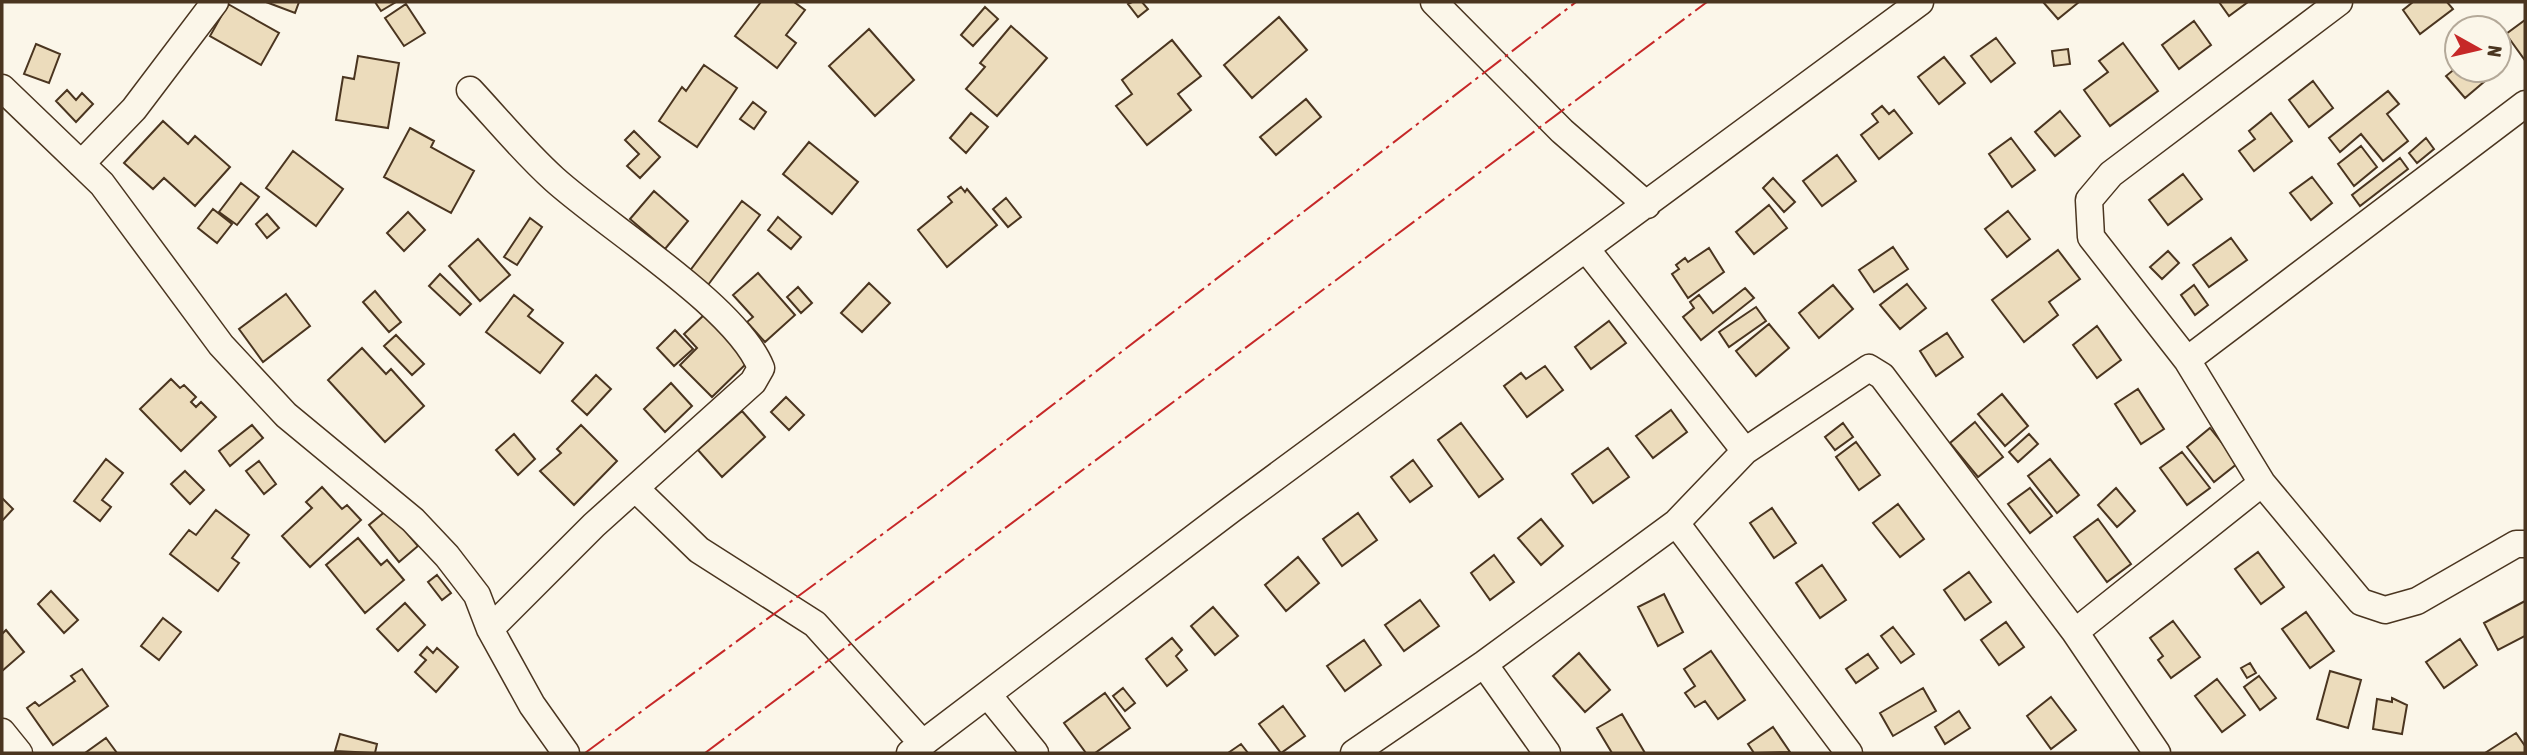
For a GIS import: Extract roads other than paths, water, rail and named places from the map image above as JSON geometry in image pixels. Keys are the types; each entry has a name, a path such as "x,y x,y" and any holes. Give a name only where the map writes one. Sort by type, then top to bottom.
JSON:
{"street":[{"path":"81,164 134,109 215,2"},
{"path":"1434,2 1562,131 1647,205"},
{"path":"635,488 699,550 815,624 916,748 1231,509 1587,250 1920,2"},
{"path":"2339,2 2111,174 2089,200 2091,237 2187,360 2262,483 2361,602 2385,610 2417,601 2516,544 2525,544"},
{"path":"2,88 102,184 221,345 286,415 413,520 447,556 477,595 490,629 532,705 566,753"},
{"path":"470,90 554,178 725,317 756,355 761,368 753,382 635,488 490,629"},
{"path":"2187,360 2525,104"},
{"path":"1587,250 1745,451"},
{"path":"1354,753 1484,664 1676,523 1745,451 1869,368 1881,376 2075,632 2157,753"},
{"path":"2075,632 2262,483"},
{"path":"1676,523 1849,753"},
{"path":"1484,664 1547,753"},
{"path":"988,695 1035,753"},
{"path":"2,732 19,753"}]}
